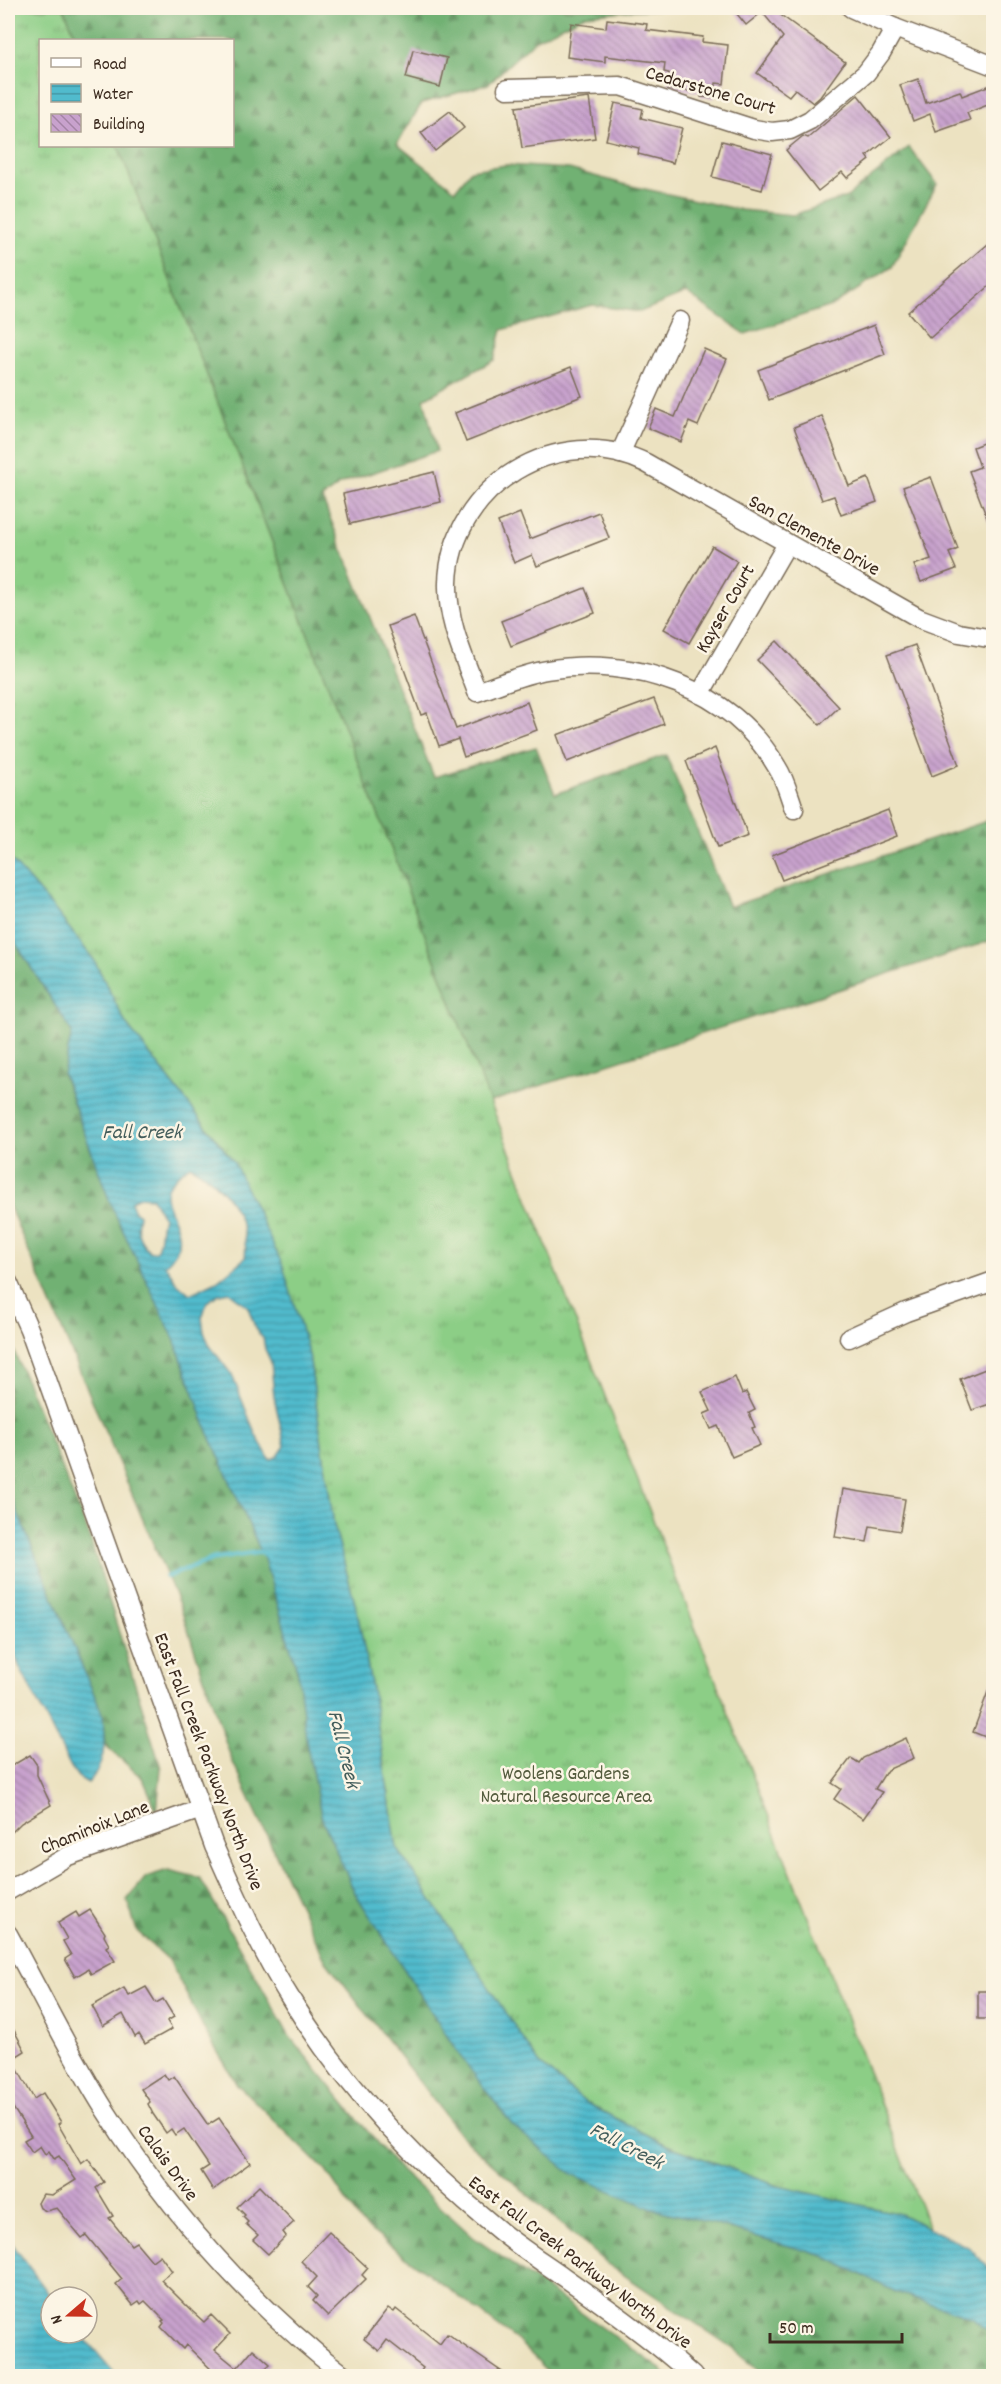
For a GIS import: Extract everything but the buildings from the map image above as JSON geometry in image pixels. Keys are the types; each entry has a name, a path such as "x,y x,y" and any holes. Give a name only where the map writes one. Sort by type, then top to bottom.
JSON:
{"street":[{"path":"851,8 895,28 993,66"},
{"name":"Cedarstone Court","path":"507,89 620,86 754,129 783,131 806,123 866,74 895,28"},
{"path":"620,454 680,321"},
{"name":"San Clemente Drive","path":"700,694 678,683 646,672 587,666 538,671 477,692 456,637 448,597 452,556 459,533 476,504 498,481 526,464 550,455 574,450 599,450 620,454 646,463 935,625 966,635 993,639"},
{"name":"Kayser Court","path":"700,694 787,544"},
{"path":"700,694 722,708 754,735 779,769 794,809"},
{"path":"849,1338 906,1312 993,1281"},
{"name":"East Fall Creek Parkway North Drive","path":"8,1282 29,1329 214,1846 275,1973 321,2044 366,2102 427,2168 494,2227 637,2330 693,2376"},
{"name":"Chaminoix Lane","path":"8,1891 68,1856 201,1809"},
{"name":"Calais Drive","path":"8,1934 106,2112 173,2207 198,2237 265,2307 345,2376"}],"green space":[{"name":"Woolens Gardens Natural Resource Area","path":"8,8 64,8 77,39 39,39 39,147 118,147 929,2228 900,2214 778,2186 669,2146 586,2103 539,2063 501,2008 397,1848 372,1689 357,1611 334,1525 309,1355 234,1162 126,1024 94,960 55,910 8,856"},
{"path":"64,8 667,8 585,15 536,39 488,84 422,103 397,144 455,190 471,170 506,165 569,169 627,185 741,210 793,215 847,197 909,147 937,184 892,267 834,305 745,334 686,293 640,312 592,305 502,330 494,360 424,399 437,451 342,483 322,498 434,777 536,747 555,794 666,755 729,907 993,819 993,940 490,1102 118,147 234,147 234,39 77,39"},
{"path":"8,933 72,1032 63,1075 111,1205 174,1339 207,1429 264,1559 298,1673 307,1746 322,1819 355,1893 458,2053 652,2209 696,2219 824,2256 896,2292 974,2318 993,2335 993,2376 766,2376 731,2347 606,2263 461,2136 324,1958 231,1758 181,1609 8,1203"},
{"path":"8,1336 89,1535 161,1768 157,1811 143,1779 105,1745 103,1716 8,1490"},
{"path":"168,1870 200,1878 290,2037 397,2167 473,2237 654,2364 667,2376 553,2376 518,2341 361,2223 326,2171 237,2084 206,2033 169,1960 137,1931 127,1900 146,1877"}],"water":[{"name":"Fall Creek","path":"8,856 55,910 94,960 126,1024 234,1162 283,1266 309,1355 334,1525 357,1611 372,1689 397,1848 539,2063 586,2103 669,2146 778,2186 900,2214 970,2248 993,2273 993,2335 974,2318 896,2292 824,2256 696,2219 652,2209 570,2173 512,2125 458,2053 355,1893 322,1819 307,1746 298,1673 264,1559 207,1429 174,1339 111,1205 63,1074 72,1032 8,933","holes":["190,1165 202,1173 223,1192 232,1204 243,1229 245,1258 217,1281 190,1294 177,1283 165,1265 174,1254 178,1244 176,1224 166,1197 167,1189 173,1179","139,1197 152,1198 163,1217 156,1251 150,1252 138,1235 139,1215 134,1211 131,1201","229,1292 248,1307 256,1330 263,1338 271,1362 274,1397 285,1446 278,1456 270,1460 255,1433 232,1375 210,1346 204,1332 202,1318 207,1302 219,1294"]},
{"path":"8,1490 103,1716 102,1760 88,1783 78,1777 71,1767 20,1668 8,1639"},
{"path":"8,2238 42,2285 39,2285 39,2345 90,2345 117,2376 8,2376"}],"waterway":[{"path":"166,1577 213,1559 261,1552 267,1556"}]}
